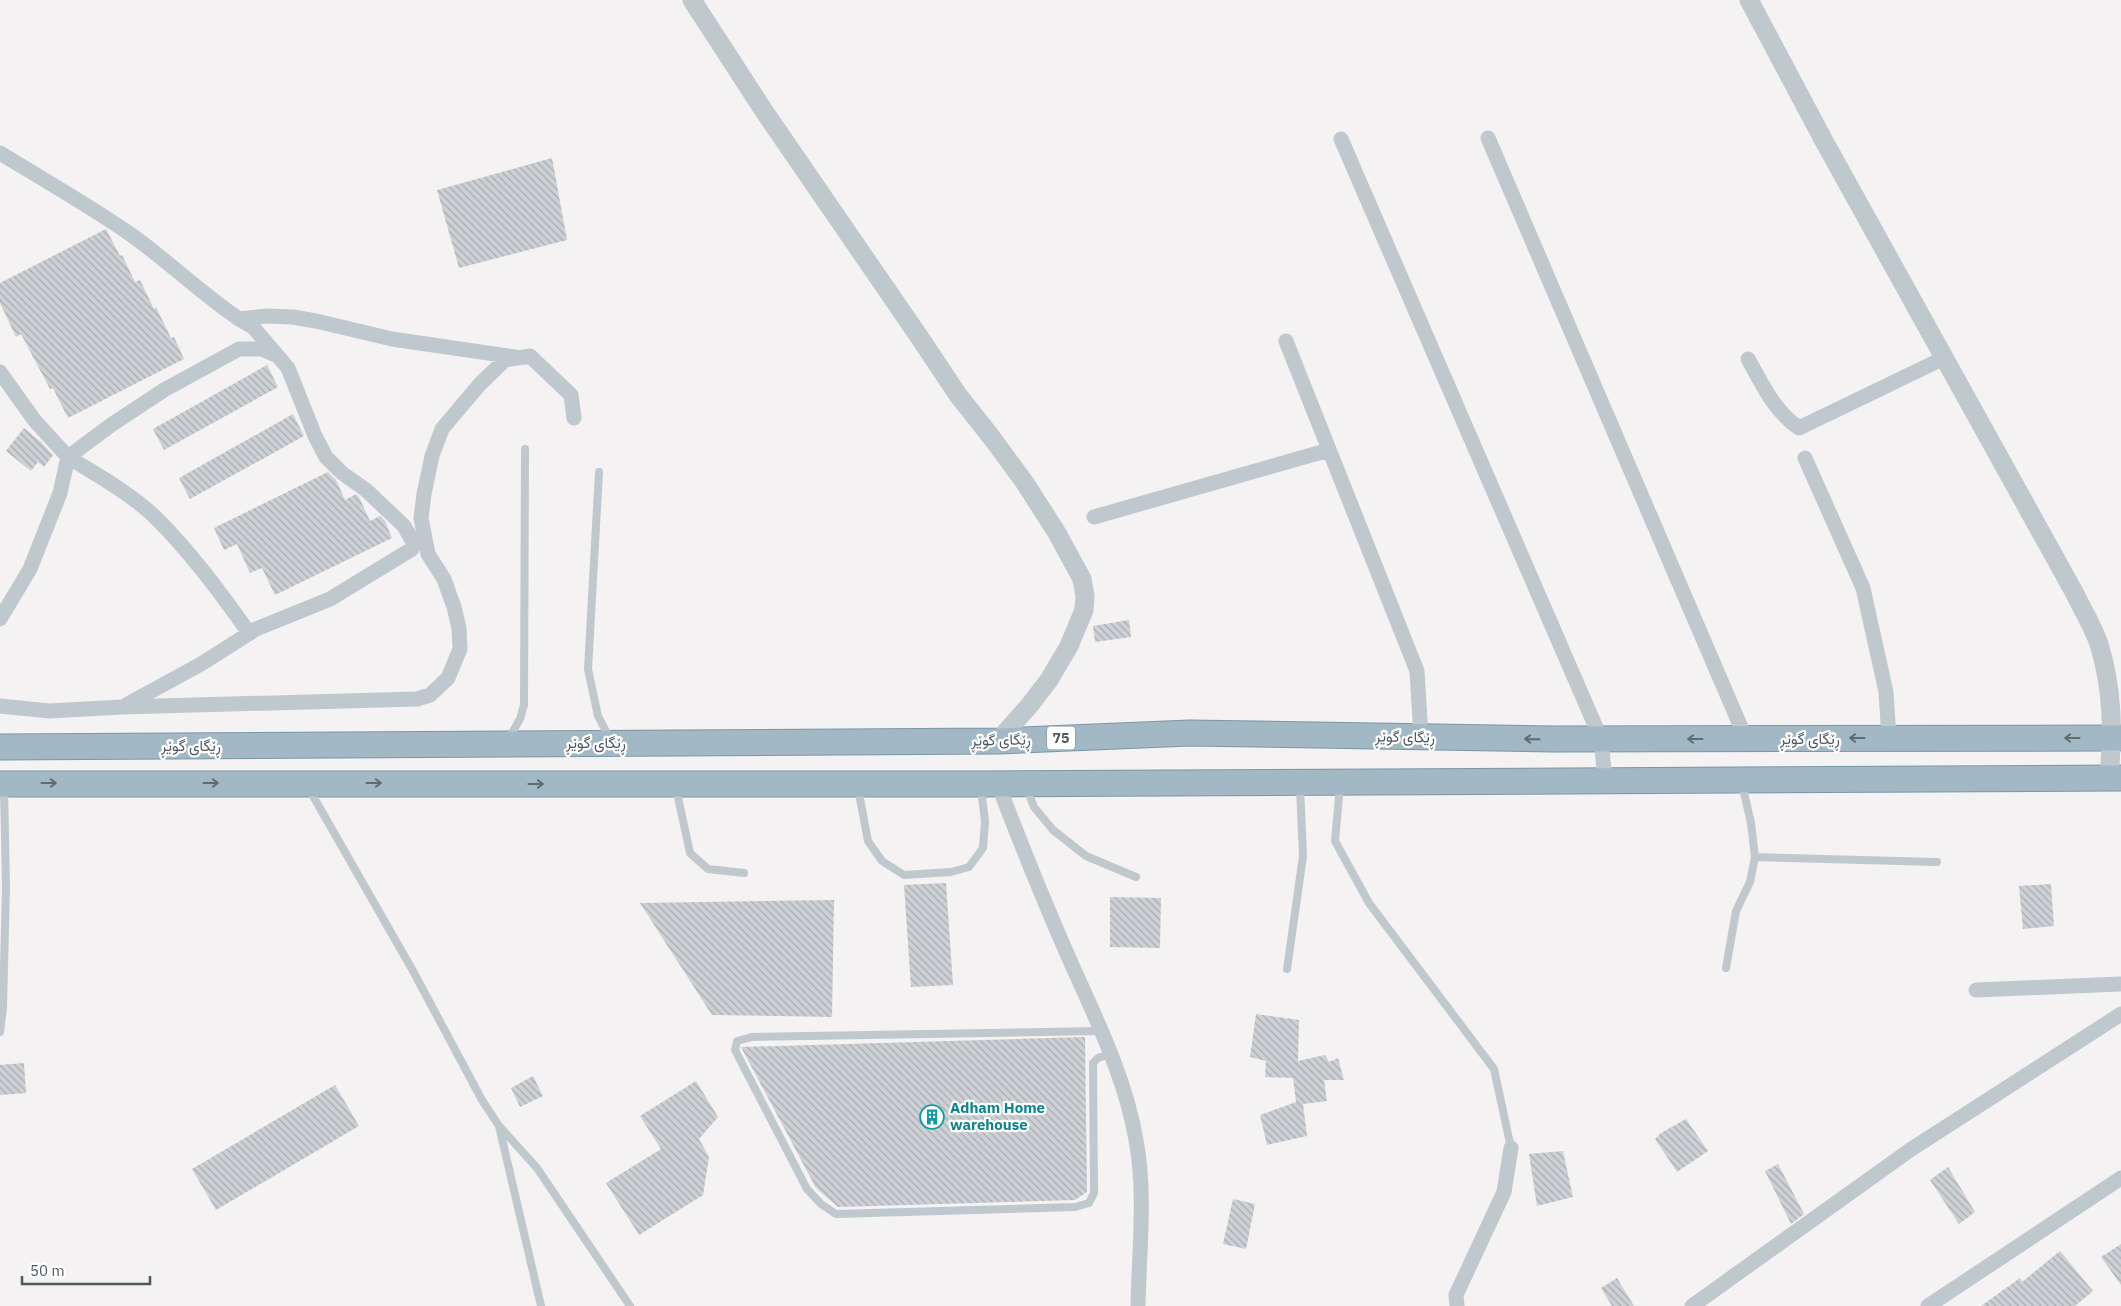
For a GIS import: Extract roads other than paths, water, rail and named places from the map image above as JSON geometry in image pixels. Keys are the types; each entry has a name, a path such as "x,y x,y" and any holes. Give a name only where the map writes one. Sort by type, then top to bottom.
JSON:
{"highway":[{"name":"ڕێگای گوێڕ","path":"0,747 998,741 1190,733 1601,739 2117,738"},
{"path":"2,784 1025,784 2115,778"}],"street":[{"path":"692,0 766,114 958,395 1025,483 1082,579 1085,596 1084,610 1069,646 1049,680 998,741"},
{"path":"1749,0 2074,592 2099,643 2110,690 2117,738 2115,778"},
{"path":"1488,138 1746,739"},
{"path":"1341,139 1601,739 1605,780"},
{"path":"0,153 132,236 166,261 215,302 252,327 288,368 315,436 326,457 342,473 366,490 404,526 413,542 412,550 330,599 250,633 201,664 122,707"},
{"path":"239,319 267,316 293,317 392,339 522,357"},
{"path":"1286,341 1417,671 1421,737"},
{"path":"0,619 30,569 60,492 68,457 164,390 239,349 262,349 278,357"},
{"path":"0,706 49,711 122,707 417,699 430,695 448,678 460,649 459,628 454,607 444,579 428,554 421,518 432,456 442,429 480,384 505,360 530,356 571,395 574,418"},
{"path":"1748,359 1774,404 1788,420 1799,428 1944,358"},
{"path":"0,372 35,420 68,457 112,483 152,514 174,537 221,594 250,633"},
{"path":"1094,517 1329,450"},
{"path":"1804,458 1863,588 1886,692 1889,738"},
{"path":"989,784 1040,894 1126,1094 1136,1140 1140,1212 1138,1306"},
{"path":"1976,990 2121,984"},
{"path":"1692,1306 1910,1150 2121,1014"},
{"path":"1457,1306 1456,1295 1504,1192 1511,1148"},
{"path":"1928,1306 2121,1178"}],"lane":[{"path":"506,744 520,719 524,705 525,449"},
{"path":"599,472 588,668 598,716 612,743"},
{"path":"1726,968 1736,910 1750,882 1755,857 1751,823 1741,780"},
{"path":"1287,969 1303,856 1300,782"},
{"path":"1340,782 1335,841 1369,903 1494,1069 1511,1148"},
{"path":"305,783 413,971 482,1100 498,1126 537,1168 630,1306"},
{"path":"0,1032 3,1007 6,887 2,784"},
{"path":"674,784 690,853 708,869 744,873"},
{"path":"858,784 868,841 882,861 904,875 950,872 969,867 983,848 989,784"},
{"path":"1025,784 1034,807 1054,830 1086,856 1136,877"},
{"path":"1755,857 1937,862"},
{"path":"1100,1031 752,1037 736,1041 736,1050 807,1189 821,1204 836,1214 1075,1207 1089,1203 1094,1193 1093,1063 1098,1058 1110,1054"},
{"path":"498,1126 541,1306"}],"place":[{"name":"Adham Home warehouse","path":"932,1117"}]}
